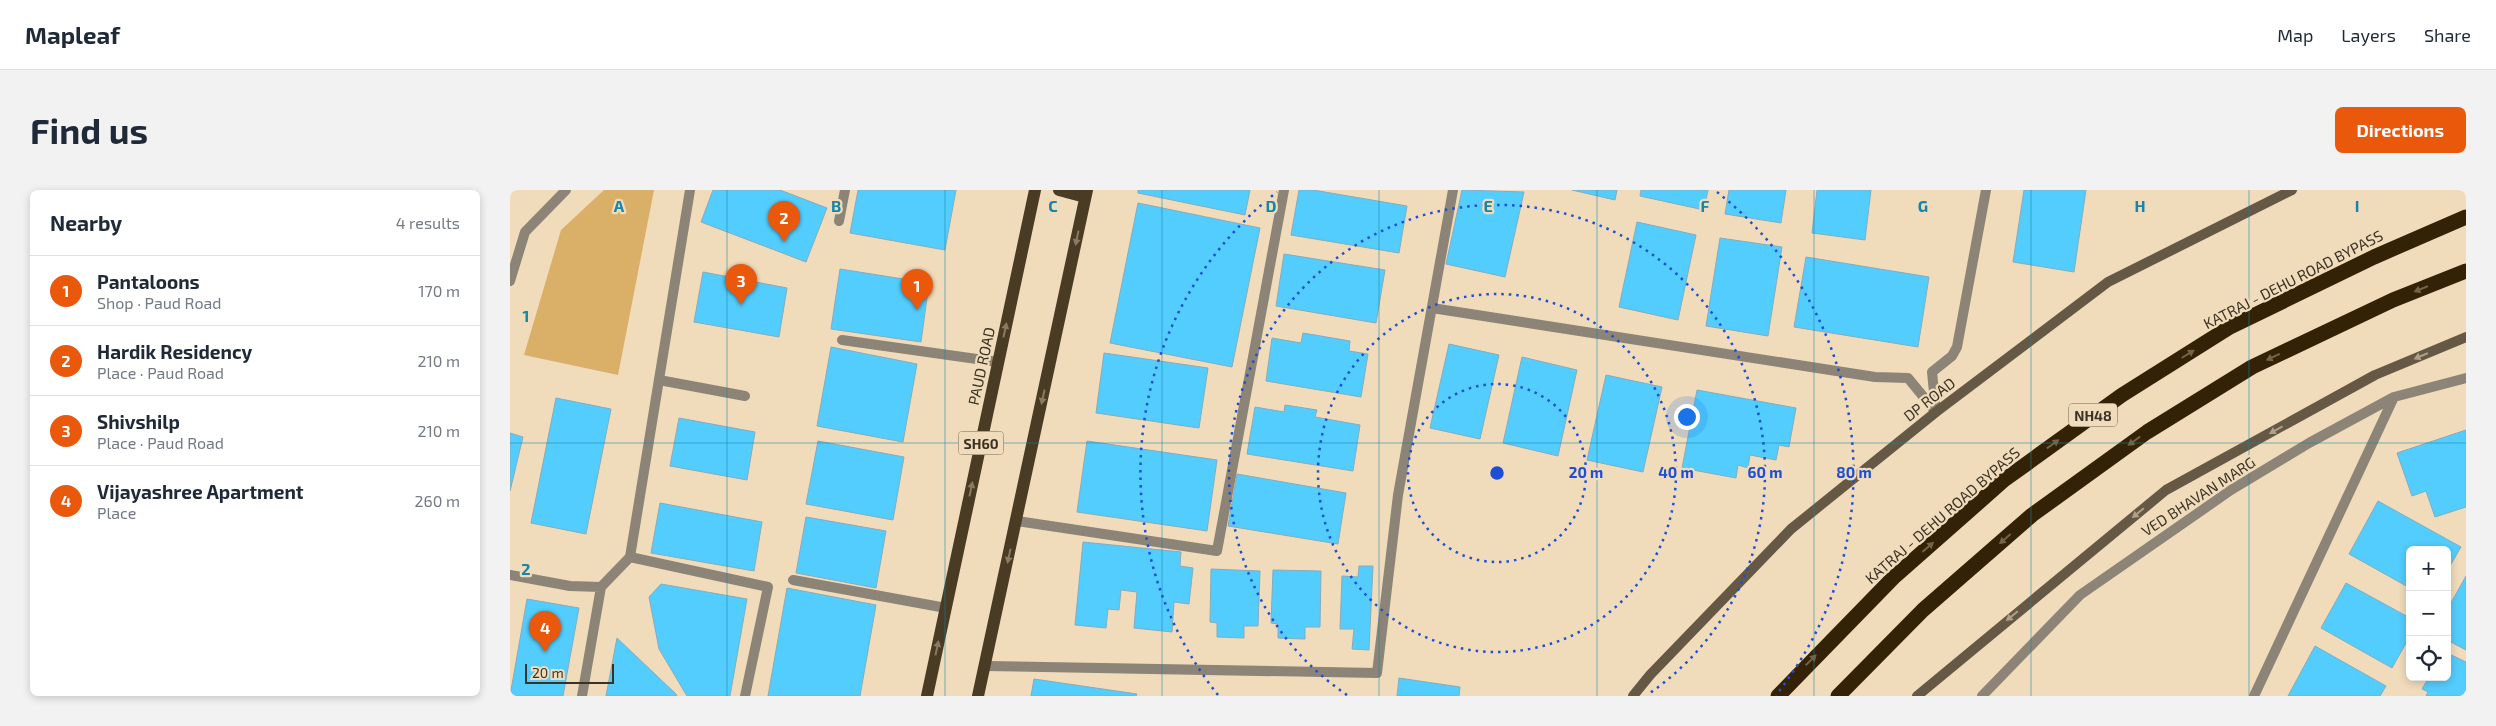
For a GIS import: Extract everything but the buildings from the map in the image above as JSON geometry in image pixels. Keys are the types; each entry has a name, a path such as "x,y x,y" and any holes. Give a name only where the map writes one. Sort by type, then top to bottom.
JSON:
{"highway":[{"name":"KATRAJ - DEHU ROAD BYPASS","path":"1778,696 1893,578 1990,493 2122,395 2230,327 2374,257 2466,217"},
{"name":"NH48","path":"1838,696 1924,610 2032,515 2146,432 2252,367 2393,300 2466,271"}],"main road":[{"name":"PAUD ROAD","path":"927,696 1036,190"},
{"path":"978,696 1086,193 1059,190"}],"street":[{"path":"510,281 525,232 566,190"},
{"path":"582,696 601,587 630,557 690,190"},
{"path":"839,221 845,190"},
{"path":"1017,521 1217,551 1284,190"},
{"path":"985,666 1377,673 1398,495 1453,190"},
{"path":"1936,412 1932,372 1952,356 1957,346 1986,190"},
{"name":"DP ROAD","path":"1633,696 1650,675 1791,528 1936,412 2108,282 2292,190"},
{"path":"1432,308 1875,377 1908,378 1936,412"},
{"path":"1917,696 2166,490 2375,375 2466,337"},
{"path":"842,340 998,362"},
{"name":"VED BHAVAN MARG","path":"1982,696 2080,596 2231,490 2309,443 2394,397 2466,378"},
{"path":"659,380 745,396"},
{"path":"2254,696 2394,397"},
{"path":"630,557 768,587 745,696"},
{"path":"510,575 570,586 601,587"},
{"path":"793,580 946,608"}],"shaded area":[{"path":"604,190 654,190 618,375 524,355 561,230"}],"place":[{"name":"Hardik Residency","path":"784,242"},
{"name":"Shivshilp","path":"741,305"},
{"name":"Pantaloons","path":"917,310"},
{"name":"Vijayashree Apartment","path":"545,652"}]}
